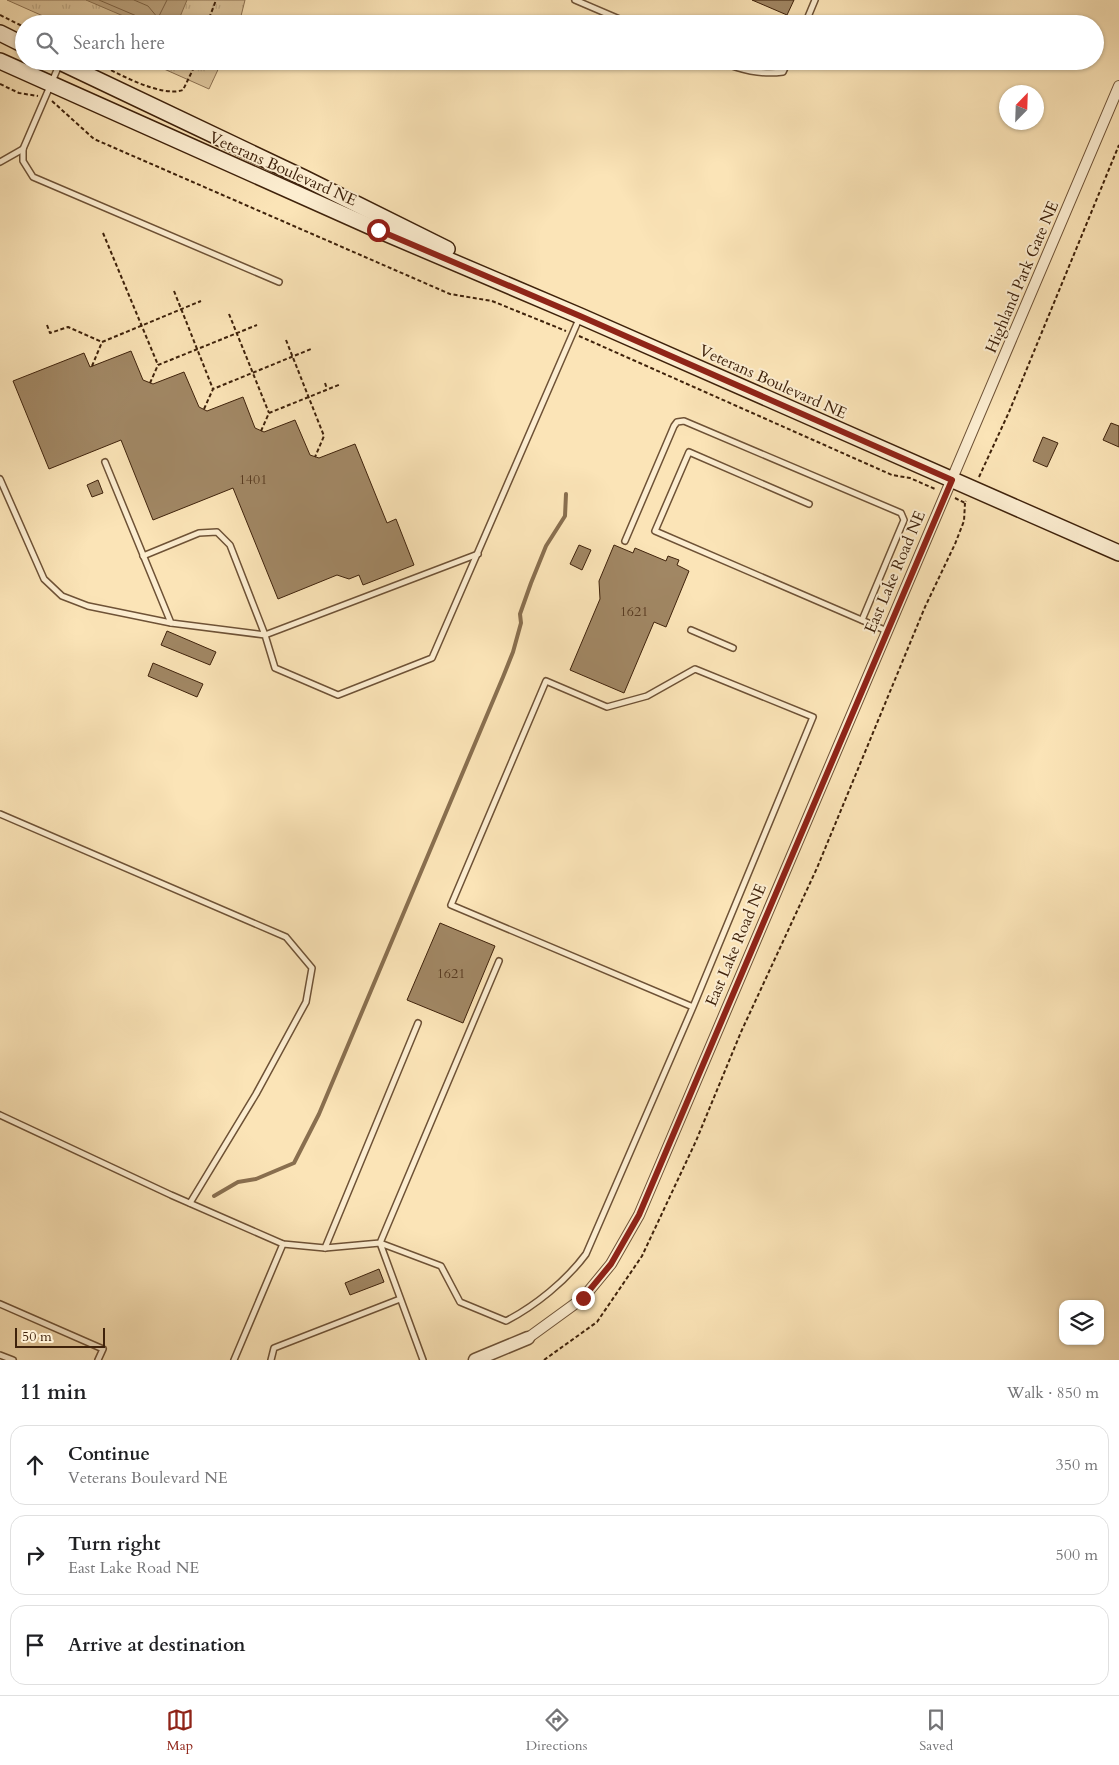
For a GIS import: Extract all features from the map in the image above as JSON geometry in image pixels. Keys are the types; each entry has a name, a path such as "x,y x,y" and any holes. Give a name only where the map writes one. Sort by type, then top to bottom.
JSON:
{"main road":[{"path":"0,34 15,41"},
{"name":"Veterans Boulevard NE","path":"0,62 48,91 580,316 1119,553"},
{"name":"Veterans Boulevard NE","path":"76,70 304,178 580,316"}],"street":[{"name":"Highland Park Gate NE","path":"952,480 1119,86"},
{"name":"East Lake Road NE","path":"475,1360 528,1338 583,1298 611,1264 639,1215 952,480"}],"lane":[{"path":"575,0 610,15"},
{"path":"808,15 815,0"},
{"path":"56,70 23,149 23,160 34,177 279,282"},
{"path":"743,70 764,75 783,72 784,70"},
{"path":"0,162 23,149"},
{"path":"143,556 200,532 217,532 230,545 265,635 275,668 338,695 432,658 580,316"},
{"path":"625,542 674,426 676,422 684,421 901,514 904,520 862,620"},
{"path":"810,504 689,452 655,531 888,631"},
{"path":"105,462 171,623"},
{"path":"0,479 44,579 62,596 88,606 171,623 265,635 478,554"},
{"path":"691,630 733,648"},
{"path":"0,1115 190,1204 283,1244 325,1248 380,1244 441,1266 460,1302 506,1322 560,1282 586,1254 692,1007 813,717 695,669 647,696 607,707 546,681 451,905 692,1007"},
{"path":"0,814 286,937 312,968 306,1002 256,1094 190,1204"},
{"path":"423,1360 380,1244 499,961"},
{"path":"325,1248 418,1023"},
{"path":"234,1360 283,1244"},
{"path":"270,1360 274,1348 400,1299"},
{"path":"0,1304 103,1349 98,1360"},
{"path":"0,1354 13,1360"}],"path":[{"path":"210,15 216,0"},
{"path":"0,15 15,22"},
{"path":"113,70 148,86 176,92 183,90 192,70"},
{"path":"0,84 20,92 48,91 58,104 94,138 450,294 492,301 573,334 892,475 920,482"},
{"path":"985,466 1119,145"},
{"path":"103,233 158,365"},
{"path":"174,291 213,389"},
{"path":"92,366 102,342 201,301"},
{"path":"229,314 269,413"},
{"path":"150,383 158,365 256,324"},
{"path":"47,325 50,333 68,327 102,342"},
{"path":"286,340 324,436 315,457"},
{"path":"204,409 213,389 311,349"},
{"path":"325,383 327,389"},
{"path":"261,431 269,413 341,384"},
{"path":"544,1360 597,1322 642,1256 688,1158 741,1032 817,868 925,607 955,544 964,521 965,503"}],"green space":[{"path":"7,0 245,0 241,15 41,15"},
{"path":"166,70 218,70 209,89"}],"water":[{"path":"86,0 187,0 181,15 121,15"}],"building":[{"path":"752,0 794,0 787,15"},
{"path":"131,351 143,380 153,384 184,372 199,407 207,411 243,397 255,428 264,432 295,420 310,455 319,458 355,444 387,523 396,519 414,565 363,585 359,575 349,579 337,575 278,599 233,488 153,520 121,440 49,469 13,381 84,353 90,367"},
{"path":"1111,423 1119,426 1119,447 1103,440"},
{"path":"1043,437 1058,443 1047,467 1033,461"},
{"path":"98,480 103,493 92,497 87,485"},
{"path":"579,545 591,550 582,570 570,564"},
{"path":"614,545 633,553 635,548 666,561 668,556 679,560 677,565 689,571 666,627 654,622 624,693 570,670 600,599 599,581"},
{"path":"167,631 216,652 210,665 161,645"},
{"path":"153,663 203,684 197,697 148,676"},
{"path":"440,923 495,946 463,1023 407,1000"},
{"path":"379,1269 384,1282 350,1295 345,1283"}],"waterway":[{"path":"214,1196 238,1182 256,1179 294,1163 319,1114 513,652 521,623 520,614 531,583 546,546 565,516 566,494"}],"route":[{"path":"378,230 580,316 952,480 639,1215 611,1264 583,1298"}]}
